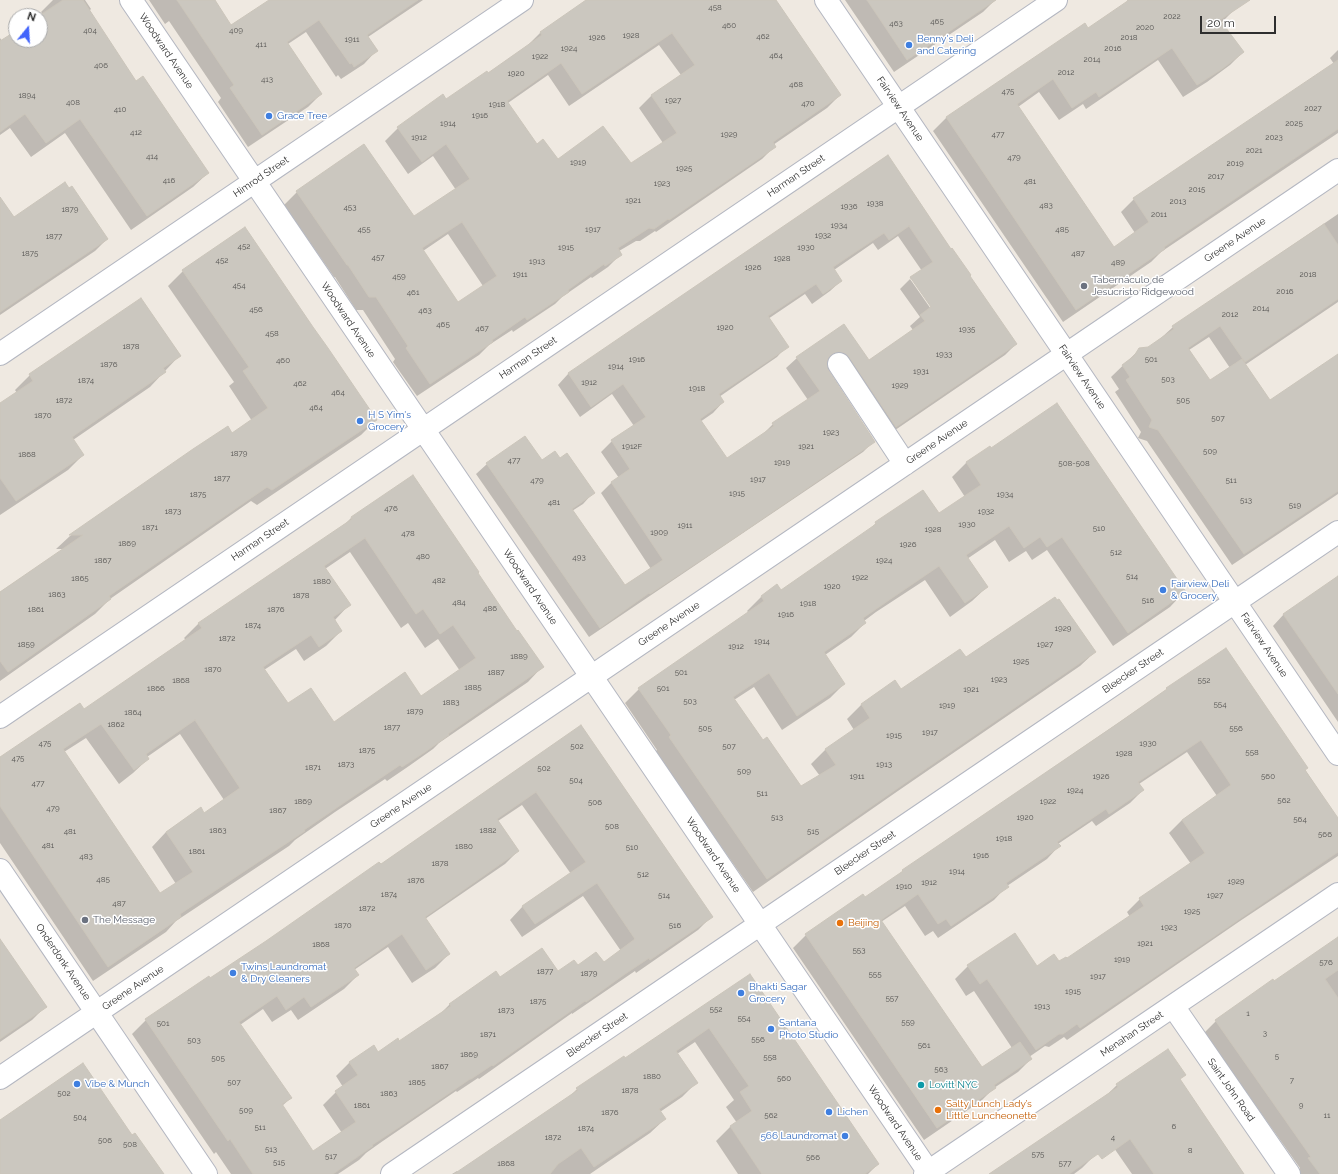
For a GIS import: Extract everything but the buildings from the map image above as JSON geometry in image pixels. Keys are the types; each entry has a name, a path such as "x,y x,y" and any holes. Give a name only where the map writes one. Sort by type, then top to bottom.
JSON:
{"street":[{"name":"Woodward Avenue","path":"131,0 928,1173"},
{"name":"Himrod Street","path":"0,354 522,0"},
{"name":"Fairview Avenue","path":"826,0 1338,754"},
{"name":"Harman Street","path":"0,717 1056,0"},
{"name":"Greene Avenue","path":"0,1078 1338,170"},
{"path":"839,364 905,464"},
{"name":"Bleecker Street","path":"392,1174 1338,532"},
{"name":"Onderdonk Avenue","path":"0,870 206,1174"},
{"name":"Menahan Street","path":"928,1173 1338,894"},
{"name":"Saint John Road","path":"1173,1006 1289,1174"}],"place":[{"name":"Benny's Deli and Catering","path":"909,45"},
{"name":"Grace Tree","path":"269,116"},
{"name":"Tabernáculo de Jesucristo Ridgewood","path":"1084,286"},
{"name":"H S Yim's Grocery","path":"360,421"},
{"name":"Fairview Deli & Grocery","path":"1163,590"},
{"name":"The Message","path":"85,920"},
{"name":"Beijing","path":"840,923"},
{"name":"Twins Laundromat & Dry Cleaners","path":"233,973"},
{"name":"Bhakti Sagar Grocery","path":"741,993"},
{"name":"Santana Photo Studio","path":"771,1029"},
{"name":"Vibe & Munch","path":"77,1084"},
{"name":"Lovitt NYC","path":"921,1085"},
{"name":"Salty Lunch Lady’s Little Luncheonette","path":"938,1110"},
{"name":"Lichen","path":"829,1112"},
{"name":"566 Laundromat","path":"845,1136"}]}
